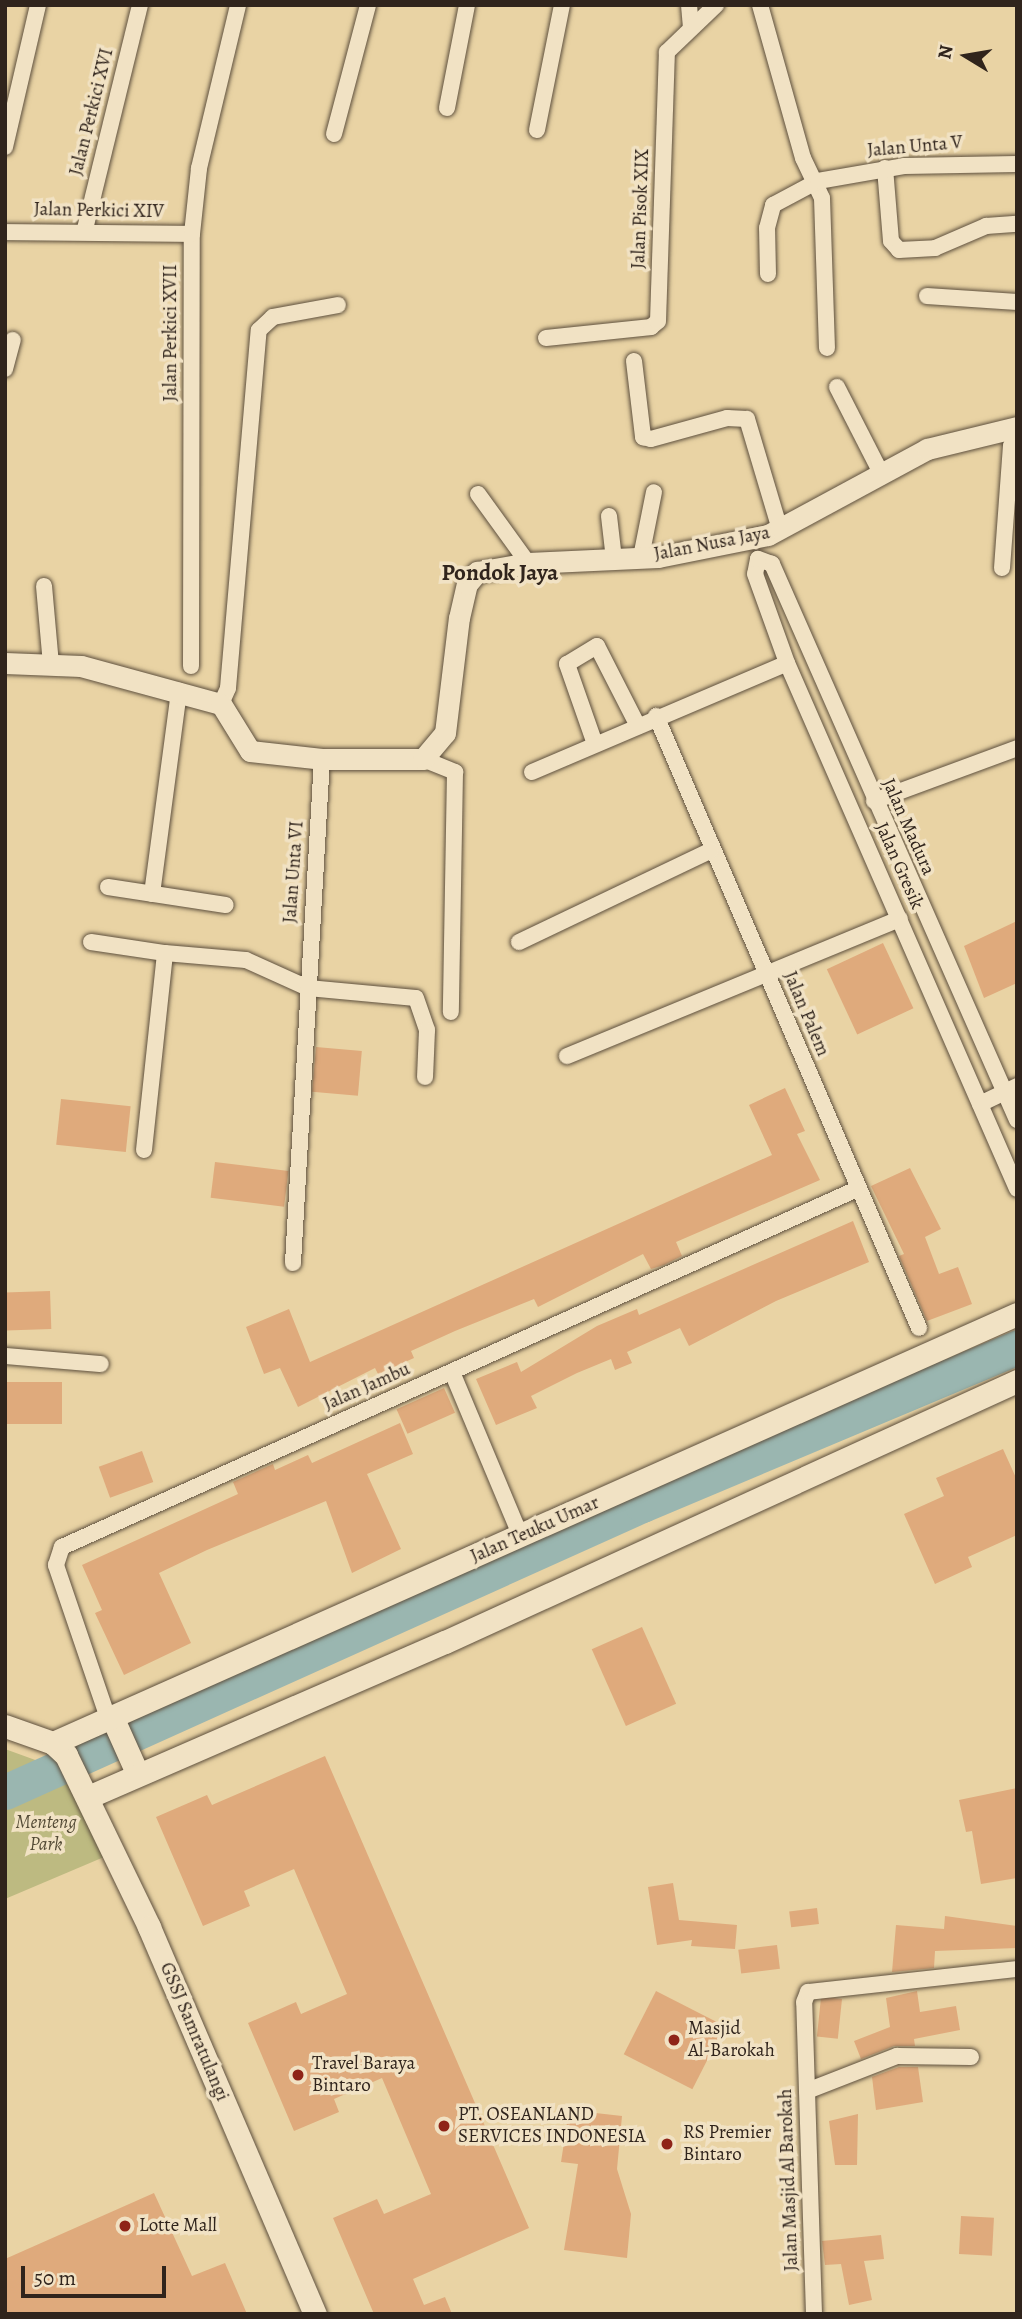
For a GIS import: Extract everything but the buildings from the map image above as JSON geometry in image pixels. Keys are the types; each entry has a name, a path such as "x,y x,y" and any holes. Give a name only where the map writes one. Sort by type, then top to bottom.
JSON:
{"main road":[{"name":"Jalan Teuku Umar","path":"59,1749 521,1536 1017,1314"},
{"path":"84,1790 458,1637 1017,1381"},
{"path":"114,1725 135,1768"},
{"path":"5,1726 59,1749"},
{"name":"GSSJ Samratulangi","path":"59,1749 84,1790 315,2314"}],"street":[{"path":"5,147 38,5"},
{"name":"Jalan Perkici XVI","path":"85,229 140,5"},
{"name":"Jalan Perkici XVII","path":"191,666 192,234 199,168 238,5"},
{"path":"334,134 368,5"},
{"path":"447,108 467,5"},
{"path":"537,130 562,5"},
{"path":"689,5 691,26"},
{"name":"Jalan Pisok XIX","path":"546,338 651,327 658,321 667,52 691,26 716,5"},
{"path":"760,5 803,158 818,181 827,348"},
{"name":"Jalan Unta V","path":"768,274 767,228 773,205 818,181 885,168 1017,164"},
{"path":"885,168 891,241 899,250 935,248 986,226 1017,224"},
{"name":"Jalan Perkici XIV","path":"5,232 85,229 192,234"},
{"path":"927,296 1017,302"},
{"path":"221,704 228,688 259,330 273,317 338,305"},
{"path":"5,369 13,340"},
{"path":"634,361 643,437 651,439 727,418 747,419 780,530"},
{"path":"837,387 880,471"},
{"path":"1002,568 1016,429"},
{"name":"Jalan Nusa Jaya","path":"423,760 444,733 459,618 470,576 528,563 641,557 730,544 780,530 880,471 927,449 1016,429"},
{"path":"641,557 653,492"},
{"path":"478,494 528,563"},
{"path":"609,516 614,559"},
{"name":"Jalan Gresik","path":"758,559 754,575 787,663 1017,1189"},
{"name":"Jalan Madura","path":"758,559 772,564 874,802 1011,1089 1017,1120"},
{"path":"44,586 51,664"},
{"path":"595,744 567,664 597,646 638,726"},
{"path":"5,663 81,666 221,704 250,751 322,760 423,760 456,772 452,1012"},
{"path":"532,772 656,716 787,663"},
{"path":"152,894 179,691"},
{"name":"Jalan Palem","path":"656,716 710,852 919,1328"},
{"path":"874,802 1017,748"},
{"name":"Jalan Unta VI","path":"293,1263 322,760"},
{"path":"519,942 710,852"},
{"path":"108,887 226,905"},
{"path":"567,1056 900,919"},
{"path":"92,942 165,953 246,960 308,988 415,998 427,1030 425,1077"},
{"path":"144,1150 165,953"},
{"path":"980,1104 1011,1089"},
{"name":"Jalan Jambu","path":"114,1725 56,1564 58,1550 857,1189"},
{"path":"5,1356 101,1364"},
{"path":"452,1372 521,1536"},
{"name":"Jalan Masjid Al Barokah","path":"814,2314 804,2002 819,1987 1017,1969"},
{"path":"807,2091 897,2056 971,2057"}],"green space":[{"name":"Menteng Park","path":"5,1749 60,1769 104,1857 5,1899"}],"waterway":[{"path":"5,1792 642,1505 1017,1347"}],"place":[{"name":"Masjid Al-Barokah","path":"674,2040"},
{"name":"Travel Baraya Bintaro","path":"298,2075"},
{"name":"PT. OSEANLAND SERVICES INDONESIA","path":"444,2126"},
{"name":"RS Premier Bintaro","path":"667,2144"},
{"name":"Lotte Mall","path":"125,2226"}],"district":[{"name":"Pondok Jaya","path":"500,573"}]}
